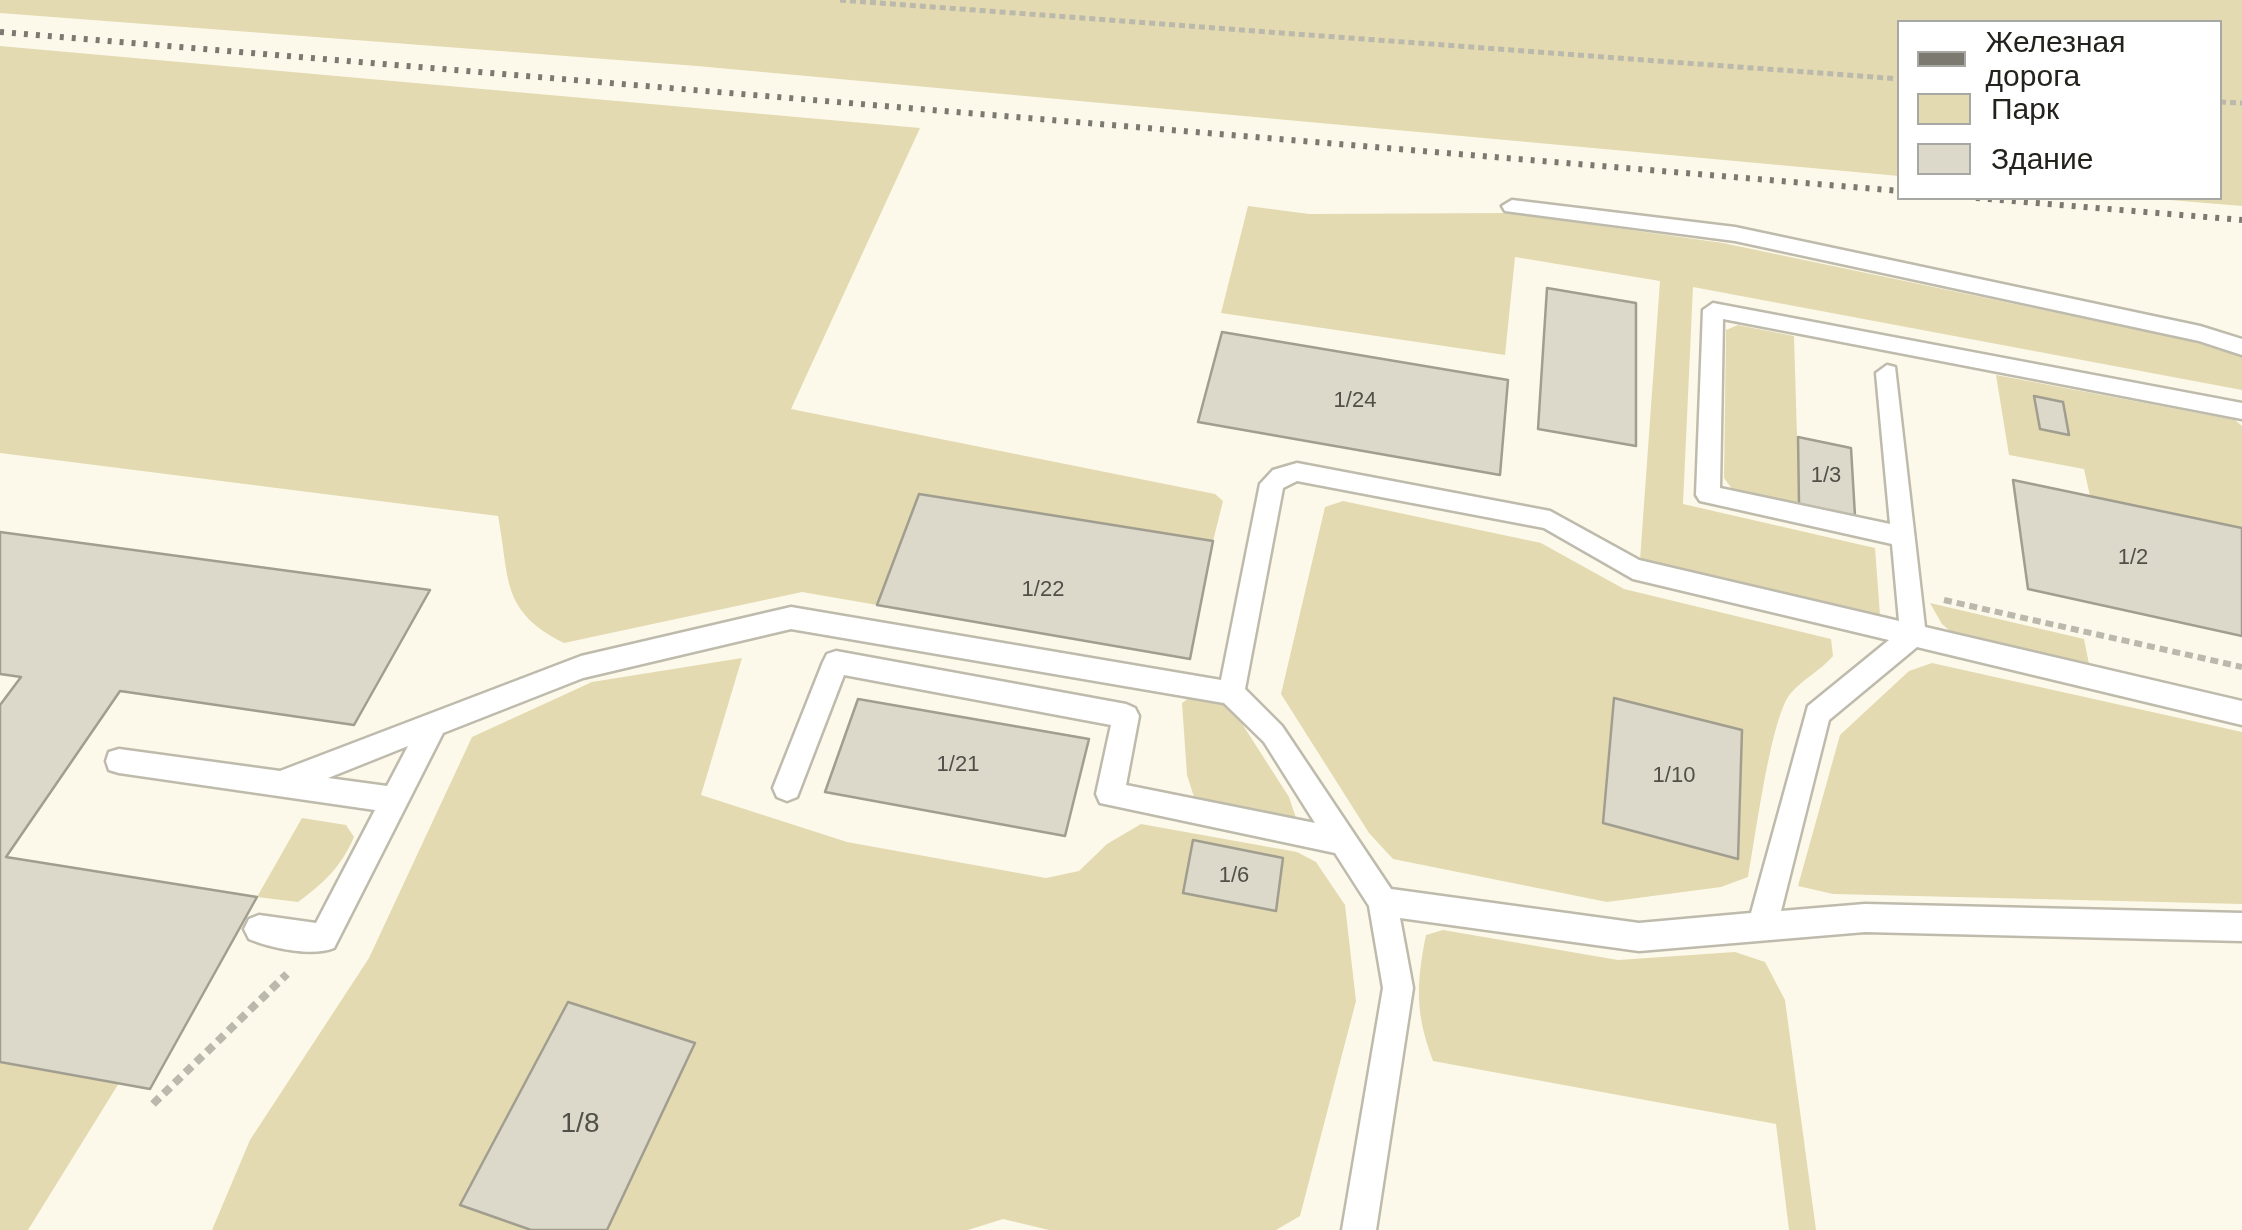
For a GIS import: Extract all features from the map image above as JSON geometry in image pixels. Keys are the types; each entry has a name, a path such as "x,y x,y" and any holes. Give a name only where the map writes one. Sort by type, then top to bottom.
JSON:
{"lane":[{"path":"1512,206 1735,234 2242,346"},
{"path":"1904,536 1708,494 1712,310 2242,411"},
{"path":"1888,374 1913,635"},
{"path":"1231,693 1272,484 1281,476 1296,472 1550,520 1632,569 2242,713"},
{"path":"280,784 581,667 791,618 1231,693 1272,734 1382,902 1398,988 1359,1230"},
{"path":"1762,927 1817,714 1913,635"},
{"path":"788,788 836,662 1126,716 1110,794 1345,842"},
{"path":"260,928 324,938 434,723"},
{"path":"119,761 395,800"},
{"path":"1382,902 1638,937 1865,918 2242,927"}],"path":[{"path":"840,0 1897,79"},
{"path":"1909,592 2242,667"},
{"path":"153,1104 324,938"}],"green space":[{"path":"0,0 2242,0 2242,206 2170,200 2222,200 2222,20 1897,20 1897,176 697,66 0,13"},
{"path":"0,46 920,128 791,409 1215,494 1223,501 1213,541 919,494 877,605 802,592 564,643 528,619 518,605 507,575 498,516 0,453"},
{"path":"1248,206 1309,214 1510,213 1723,243 2187,340 2242,357 2242,390 1693,287 1683,504 1875,548 1880,615 1640,560 1660,281 1515,257 1505,355 1221,313"},
{"path":"1738,325 1794,336 1799,504 1733,490 1724,478 1726,330"},
{"path":"1996,375 2235,420 2242,426 2242,528 2090,496 2084,469 2009,455"},
{"path":"1343,501 1541,543 1624,589 1831,639 1833,656 1791,693 1784,705 1770,751 1748,877 1721,887 1607,902 1393,859 1369,833 1281,694 1325,507"},
{"path":"1930,603 2084,639 2090,669 1957,637 1942,624"},
{"path":"742,658 701,795 847,842 1046,878 1079,871 1107,844 1141,824 1297,852 1316,862 1345,905 1356,1001 1300,1216 1276,1230 1049,1230 1003,1219 968,1230 607,1230 569,1002 460,1204 531,1230 212,1230 250,1140 369,958 472,737 592,682"},
{"path":"1932,663 2242,732 2242,904 1833,894 1798,886 1840,735 1909,671"},
{"path":"1189,698 1230,705 1289,797 1297,821 1195,800 1187,775 1182,703"},
{"path":"302,818 346,825 354,837 349,848 331,874 298,902 257,897"},
{"path":"1443,930 1618,960 1735,952 1765,962 1785,1000 1816,1230 1789,1230 1776,1124 1433,1061 1420,1013 1420,969 1426,935"},
{"path":"0,1062 119,1083 28,1230 0,1230"}],"building":[{"path":"1547,288 1636,303 1636,446 1538,429"},
{"path":"1222,332 1508,380 1500,475 1198,422"},
{"path":"2034,396 2063,402 2069,435 2040,429"},
{"path":"1798,437 1851,448 1855,516 1799,504"},
{"path":"2013,480 2242,528 2242,636 2028,589"},
{"path":"919,494 1213,541 1190,659 877,605"},
{"path":"0,532 430,590 354,725 120,691 6,857 257,897 150,1089 0,1062 0,705 21,677 0,674"},
{"path":"1614,698 1742,730 1738,859 1603,823"},
{"path":"858,699 1089,739 1065,836 825,792"},
{"path":"1193,840 1283,858 1276,911 1183,893"},
{"path":"568,1002 695,1043 607,1230 531,1230 460,1205"}],"railway":[{"path":"0,32 1897,191"},
{"path":"2000,200 2242,220"}]}
